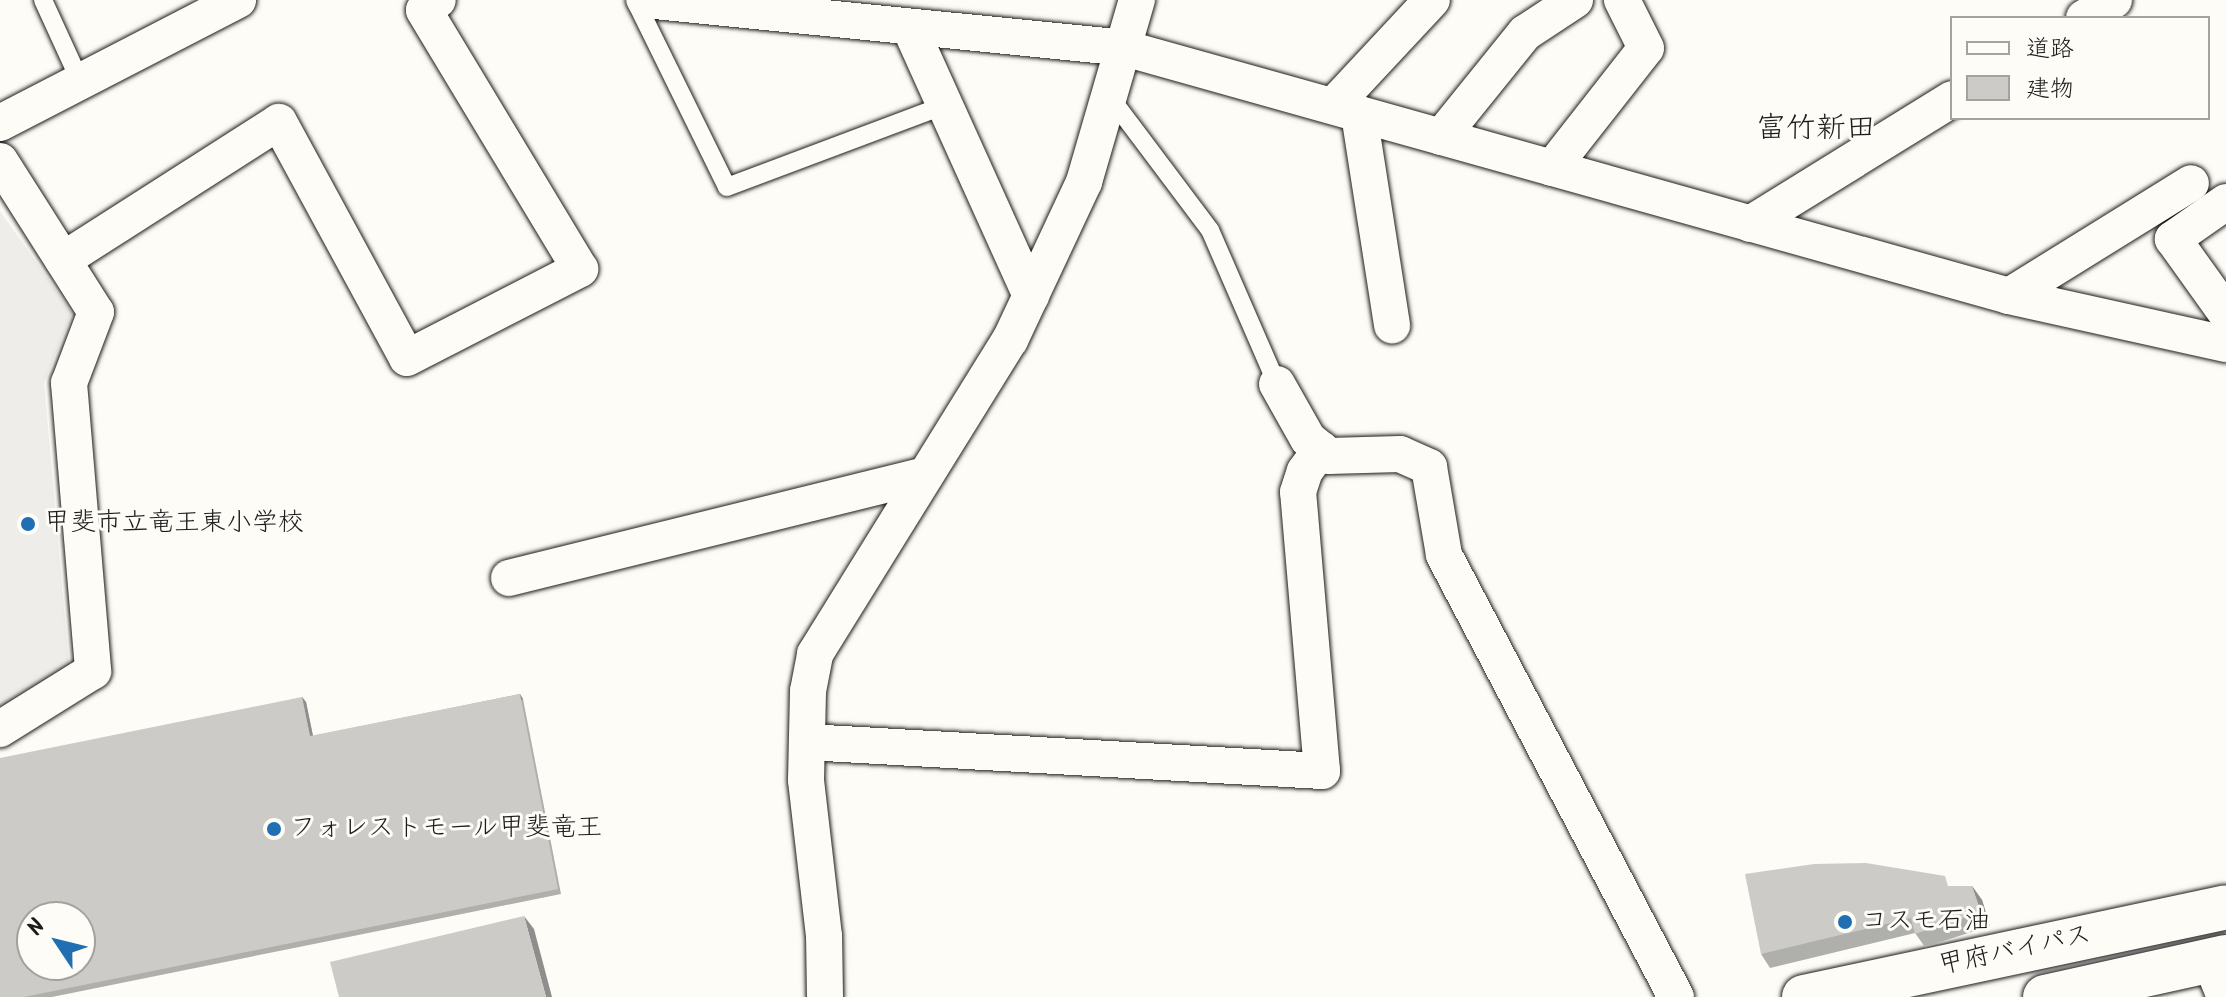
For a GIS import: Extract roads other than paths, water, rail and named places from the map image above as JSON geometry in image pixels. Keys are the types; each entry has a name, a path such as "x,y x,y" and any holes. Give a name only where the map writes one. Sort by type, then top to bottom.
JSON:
{"highway":[{"name":"甲府バイパス","path":"1804,997 2226,907"},
{"name":"甲府バイパス","path":"2045,997 2220,971"}],"street":[{"path":"0,123 238,0"},
{"path":"63,260 279,122 407,358 580,269 424,10 438,0"},
{"path":"645,0 1124,48 2009,296 2226,344"},
{"path":"825,997 807,742 815,654 1010,340 1084,182 1137,0"},
{"path":"1346,110 1432,0"},
{"path":"1441,137 1525,33 1575,0"},
{"path":"1552,168 1646,48 1622,0"},
{"path":"2087,16 2114,0"},
{"path":"910,28 1031,296"},
{"path":"1750,224 1950,100"},
{"path":"1346,110 1392,325"},
{"path":"0,161 96,312 69,383 93,671 0,729"},
{"path":"2009,296 2191,183"},
{"path":"2226,202 2173,239 2226,313"},
{"path":"1277,384 1308,439 1329,456 1400,454 1429,467 1444,555 1676,997"},
{"path":"807,742 1322,771 1298,492 1305,471 1321,449"},
{"path":"509,578 925,475"}],"lane":[{"path":"43,0 80,81"},
{"path":"635,0 727,187 945,105"},
{"path":"1110,97 1210,230 1277,384"}],"place":[{"name":"甲斐市立竜王東小学校","path":"28,524"},
{"name":"フォレストモール甲斐竜王","path":"274,829"},
{"name":"コスモ石油","path":"1845,922"}],"district":[{"name":"富竹新田","path":"1816,129"}]}
